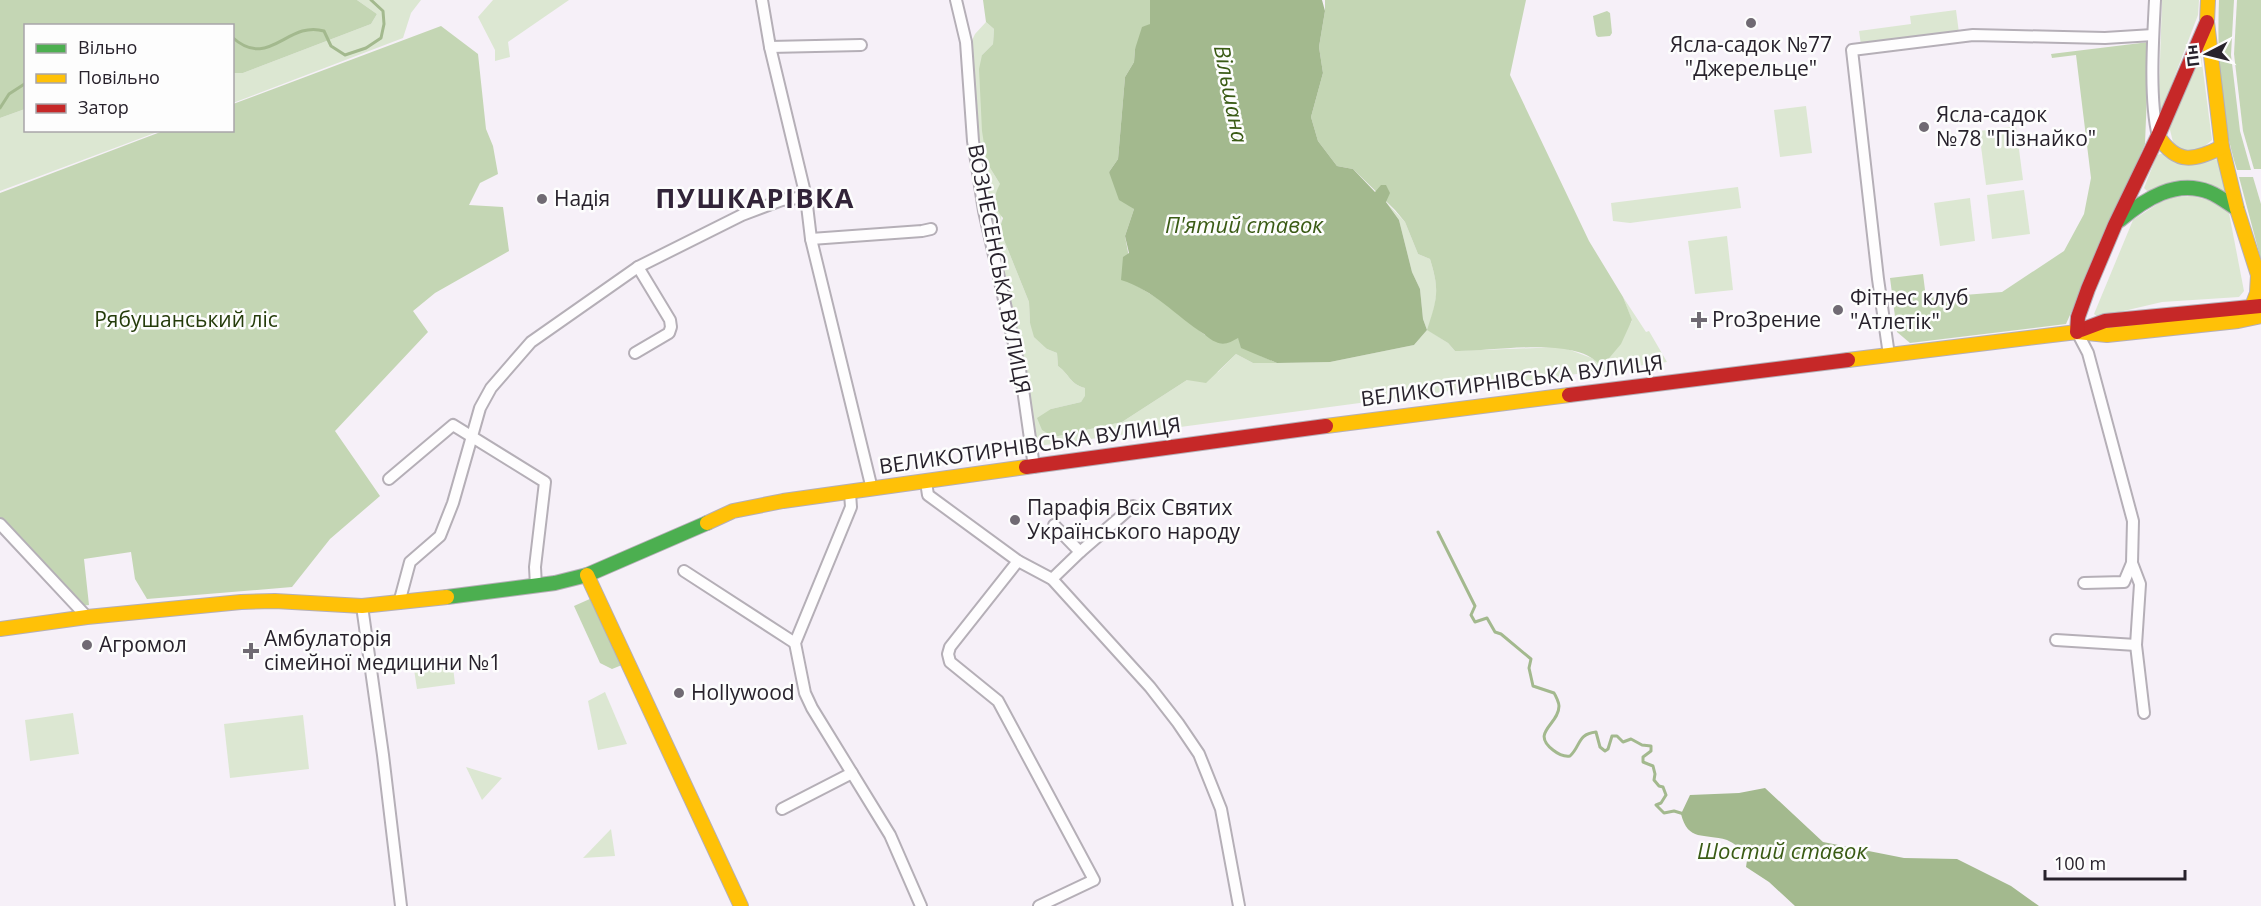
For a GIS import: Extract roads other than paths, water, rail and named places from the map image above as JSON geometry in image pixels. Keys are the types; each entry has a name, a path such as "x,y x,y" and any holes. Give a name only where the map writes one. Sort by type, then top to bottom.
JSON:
{"main road":[{"path":"2208,0 2207,22 2222,147 2237,209 2258,274 2258,309"},
{"path":"2078,332 2078,317 2088,289 2207,22"},
{"path":"2158,136 2169,152 2184,159 2206,155 2222,147"},
{"path":"2115,225 2146,200 2171,190 2186,188 2210,192 2237,209"},
{"name":"ВЕЛИКОТИРНІВСЬКА ВУЛИЦЯ","path":"2078,332 2105,321 2258,309"},
{"name":"ВЕЛИКОТИРНІВСЬКА ВУЛИЦЯ","path":"0,629 87,617 241,602 275,601 362,606 536,586 587,575 733,511 783,501 1403,415 2078,332 2107,335 2245,320 2258,309"},
{"path":"587,575 741,906"}],"street":[{"path":"762,0 770,47 806,197 812,239 872,489"},
{"name":"ВОЗНЕСЕНСЬКА ВУЛИЦЯ","path":"956,0 966,42 973,141 984,211 1022,375 1034,467"},
{"path":"2155,0 2153,35 2155,123 2158,136"},
{"path":"1889,355 1879,289 1852,50 1973,35 2105,38 2153,35"},
{"path":"770,47 861,45"},
{"path":"399,603 410,562 440,536 453,503 480,408 491,388 531,342 638,267 742,215 782,200 806,197"},
{"path":"812,239 931,229"},
{"path":"635,353 669,333 671,327 670,320 638,267"},
{"path":"2078,332 2088,353 2133,521 2132,563 2124,582 2084,583"},
{"path":"389,479 453,425 545,482 535,567 536,586"},
{"path":"926,482 928,495 1018,561 1052,579 1150,687 1199,754 1221,809 1239,906"},
{"path":"850,492 851,507 795,643 808,701 890,835 921,906"},
{"path":"1052,579 1133,506"},
{"path":"0,524 87,617"},
{"path":"1054,525 1080,552"},
{"path":"1018,561 950,647 948,658 998,701 1094,880 1039,906"},
{"path":"2132,563 2140,584 2136,645 2144,713"},
{"path":"684,571 795,643"},
{"path":"362,606 383,755 400,906"},
{"path":"2056,640 2136,645"},
{"path":"782,809 852,773"}],"water":[{"name":"П'ятий ставок","path":"1150,0 1322,0 1325,11 1319,47 1323,73 1311,117 1318,141 1337,166 1353,169 1375,192 1381,185 1386,185 1390,193 1386,202 1399,220 1412,272 1420,289 1423,319 1427,330 1414,345 1330,362 1277,363 1241,348 1238,338 1225,344 1213,341 1144,290 1121,280 1123,257 1129,253 1125,236 1134,209 1119,200 1109,172 1118,159 1125,77 1134,62 1135,49 1142,27 1150,24"},
{"name":"Шостий ставок","path":"1765,788 1823,842 1904,858 1957,859 2011,886 2039,906 1795,906 1769,882 1746,867 1748,854 1727,840 1693,833 1684,823 1681,814 1690,795 1739,793"}],"waterway":[{"path":"234,38 245,46 257,49 268,47 299,32 311,29 324,31 331,46 345,55 366,48 381,38 384,24 383,11 371,0"},
{"path":"0,108 9,94 24,84"},
{"name":"Вільшана","path":"1438,532 1475,606 1471,615 1475,622 1487,618 1495,632 1501,634 1531,659 1529,668 1533,686 1554,693 1556,696 1559,705 1558,713 1545,733 1544,738 1547,744 1559,754 1570,756 1585,735 1596,732 1600,747 1605,751 1608,749 1612,736 1617,736 1623,742 1631,739 1642,745 1651,746 1651,751 1643,757 1643,762 1653,766 1654,780 1663,787 1666,795 1661,803 1656,805 1664,813 1674,811 1684,814"}],"place":[{"name":"Ясла-садок №77 \"Джерельце\"","path":"1751,23"},
{"name":"Ясла-садок №78 \"Пізнайко\"","path":"1924,127"},
{"name":"Надія","path":"542,199"},
{"name":"Фітнес клуб \"Атлетік\"","path":"1838,310"},
{"name":"ProЗрение","path":"1699,320"},
{"name":"Парафія Всіх Святих Українського народу","path":"1015,520"},
{"name":"Агромол","path":"87,645"},
{"name":"Амбулаторія сімейної медицини №1","path":"251,651"},
{"name":"Hollywood","path":"679,693"}],"district":[{"name":"ПУШКАРІВКА","path":"755,199"}],"park label":[{"name":"Рябушанський ліс","path":"186,320"}]}
